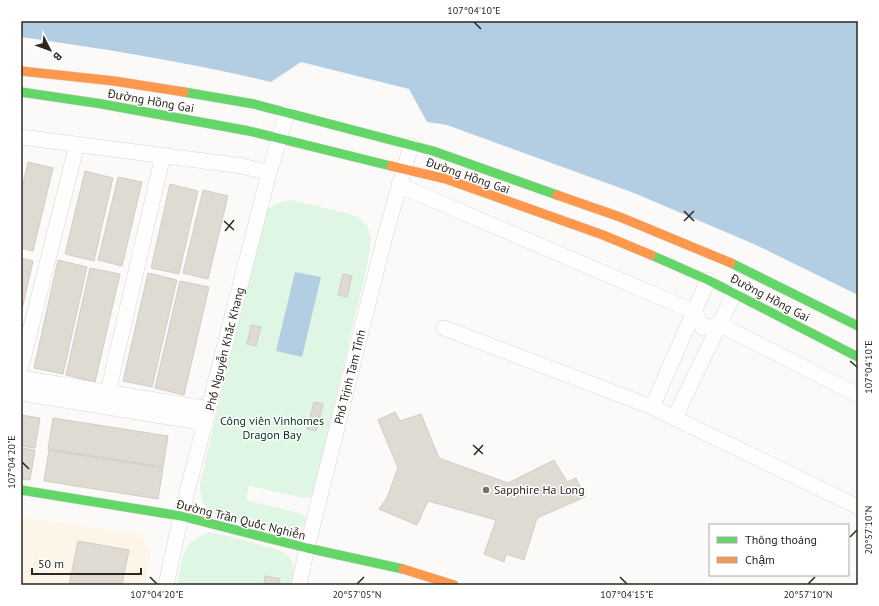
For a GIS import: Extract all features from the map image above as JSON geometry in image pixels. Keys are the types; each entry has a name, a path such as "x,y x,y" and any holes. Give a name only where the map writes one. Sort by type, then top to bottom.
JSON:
{"street":[{"name":"Đường Hồng Gai","path":"21,71 114,81 254,104 433,151 620,217 737,265 858,326"},
{"name":"Đường Hồng Gai","path":"21,92 102,104 279,138 446,179 484,194 602,235 708,280 735,292 858,357"},
{"name":"Phố Nguyễn Khắc Khang","path":"166,585 181,516 208,416 269,173 286,113"},
{"path":"21,137 242,166 269,173"},
{"path":"21,367 77,144"},
{"path":"403,168 411,146"},
{"path":"108,392 163,155"},
{"name":"Phố Trịnh Tam Tỉnh","path":"299,585 306,548 403,168"},
{"path":"399,185 695,312 703,328 719,324 858,395"},
{"path":"652,407 708,280"},
{"path":"675,417 735,292"},
{"path":"444,328 652,407 858,507"},
{"path":"21,378 108,392 208,416"},
{"path":"21,393 208,416"},
{"name":"Đường Trần Quốc Nghiễn","path":"21,490 181,516 306,548 398,568 454,585"}],"shaded area":[{"path":"21,518 140,534 151,552 145,585 21,585"}],"green space":[{"name":"Công viên Vinhomes Dragon Bay","path":"291,200 351,214 360,218 368,227 371,238 368,262 313,496 305,498 249,486 246,500 299,513 306,517 305,524 302,528 291,532 234,520 214,514 208,510 202,501 200,484 253,259 267,209 281,202"},
{"path":"209,532 262,545 285,553 291,560 294,568 293,585 177,585 184,552 192,542"}],"water":[{"path":"21,21 858,21 858,295 756,245 634,193 447,125 427,122 409,89 301,62 271,82 146,56 21,37"},
{"path":"295,272 321,277 302,357 276,351"}],"building":[{"path":"28,162 53,168 33,251 21,248 21,192"},
{"path":"85,171 113,178 94,261 65,254"},
{"path":"118,177 142,182 122,266 98,260"},
{"path":"170,184 198,191 179,274 151,268"},
{"path":"203,190 228,196 208,279 183,273"},
{"path":"21,258 33,261 21,314"},
{"path":"58,260 87,267 63,374 34,368"},
{"path":"90,268 120,274 95,382 66,375"},
{"path":"148,273 177,280 152,387 123,381"},
{"path":"343,274 352,276 347,297 338,295"},
{"path":"180,281 209,287 184,395 155,388"},
{"path":"251,325 261,327 256,346 247,344"},
{"path":"314,402 323,404 316,431 307,429"},
{"name":"Sapphire Ha Long","path":"395,412 400,421 421,414 439,458 508,483 554,460 567,482 576,478 585,497 537,518 524,560 506,554 504,562 484,554 496,520 428,501 417,525 379,509 387,498 398,468 378,420"},
{"path":"21,415 40,418 35,448 21,446"},
{"path":"53,418 168,436 163,467 48,449"},
{"path":"21,448 35,450 30,480 21,479"},
{"path":"49,450 163,468 158,499 44,481"},
{"path":"78,541 129,550 122,585 69,585"},
{"path":"265,576 280,579 279,585 264,585"}],"traffic: fast":[{"path":"21,92 102,104 249,131 391,166"},
{"path":"184,92 254,104 433,151 557,195"},
{"path":"651,255 708,280 858,357"},
{"path":"731,263 858,326"},
{"path":"21,490 181,516 307,548 403,569"}],"traffic: slow":[{"path":"21,71 114,81 184,92"},
{"path":"391,166 446,179 603,235 651,255"},
{"path":"557,195 620,217 731,263"},
{"path":"403,569 454,585"}],"place":[{"name":"Sapphire Ha Long","path":"486,490"}]}
